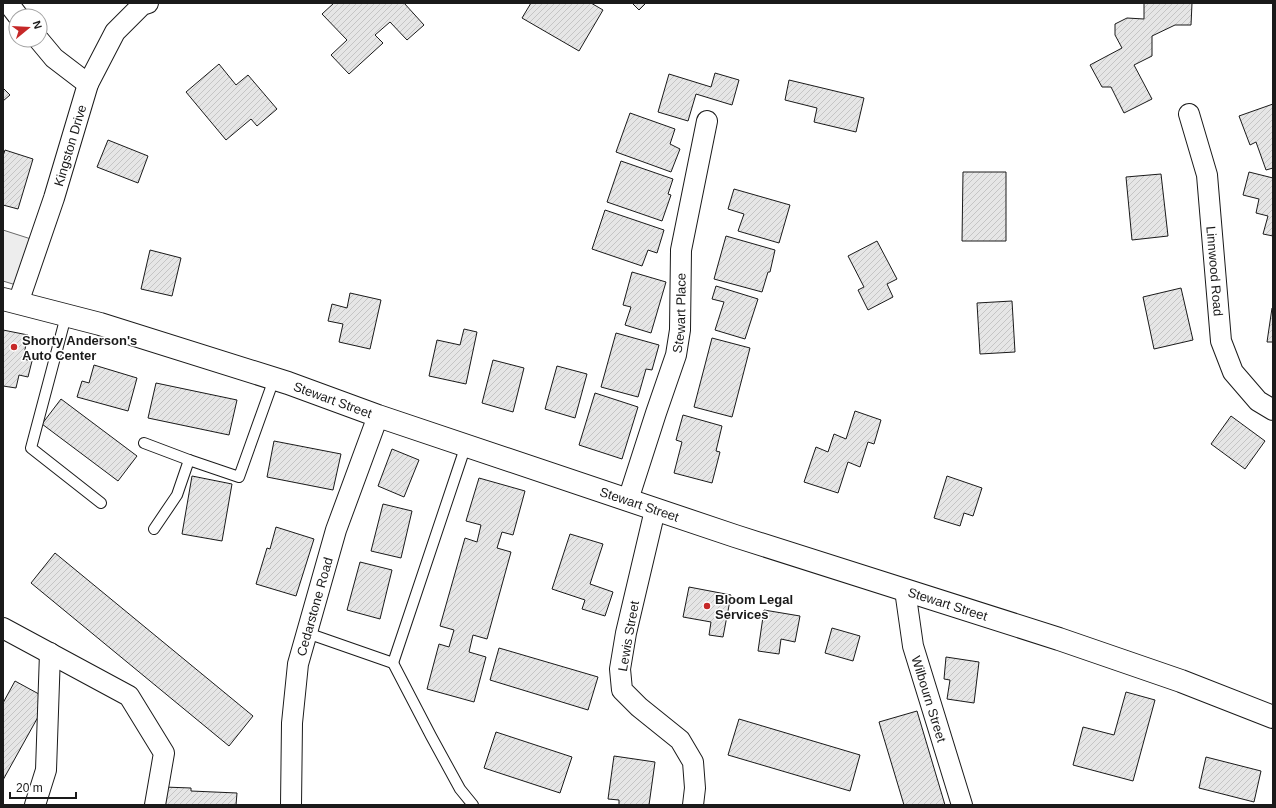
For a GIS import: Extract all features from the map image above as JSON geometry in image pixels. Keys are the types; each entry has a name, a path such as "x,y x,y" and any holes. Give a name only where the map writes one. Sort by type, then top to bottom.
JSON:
{"street":[{"name":"Kingston Drive","path":"11,301 54,198 88,84 115,32 142,5 148,3"},
{"path":"46,48 54,58 88,84"},
{"name":"Linnwood Road","path":"1189,114 1207,175 1221,341 1233,372 1258,401 1273,410"},
{"name":"Stewart Place","path":"628,500 676,354 680,330 681,250 707,121"},
{"name":"Stewart Street","path":"11,301 100,324 274,378 378,416 655,510 1059,639 1181,681 1273,717"},
{"name":"Cedarstone Road","path":"291,805 292,723 298,664 336,530 378,416"},
{"name":"Lewis Street","path":"655,510 626,633 620,669 622,690 680,740 693,762 695,788 693,805"},
{"name":"Wilbourn Street","path":"905,590 913,646 962,805"},
{"path":"3,628 129,696 164,753 154,805"},
{"path":"35,805 46,770 50,653"}],"lane":[{"path":"66,316 31,448 101,503"},
{"path":"144,443 239,477 274,378"},
{"path":"393,663 466,446"},
{"path":"154,529 177,495 189,460"},
{"path":"307,633 393,663 460,789 473,805"}],"shaded area":[{"path":"3,230 31,239 16,285 3,281"}],"building":[{"path":"334,3 404,3 424,25 407,40 390,22 375,35 383,43 349,74 331,55 347,40 322,14"},
{"path":"531,3 591,3 603,10 579,51 522,18"},
{"path":"632,3 646,3 639,10"},
{"path":"1144,3 1192,3 1191,25 1175,25 1152,36 1152,56 1134,65 1152,99 1124,113 1111,87 1102,87 1090,65 1122,48 1115,35 1115,24 1127,18 1144,19"},
{"path":"219,64 236,85 248,75 277,109 257,126 251,119 226,140 186,92"},
{"path":"715,73 739,80 732,105 696,94 688,121 658,112 669,74 711,87"},
{"path":"789,80 864,98 856,132 814,122 817,108 785,100"},
{"path":"3,88 10,95 3,101"},
{"path":"1273,104 1273,168 1266,170 1256,142 1250,145 1239,116"},
{"path":"630,113 675,129 670,144 680,149 671,172 616,152"},
{"path":"108,140 148,156 138,183 97,167"},
{"path":"5,150 33,159 18,209 3,205 3,156"},
{"path":"621,161 673,179 668,194 671,195 662,221 607,202"},
{"path":"963,172 1006,172 1006,241 962,241"},
{"path":"1249,172 1273,178 1273,236 1263,234 1268,216 1256,213 1259,199 1243,195"},
{"path":"1161,174 1168,236 1132,240 1126,177"},
{"path":"734,189 790,205 779,243 738,231 744,214 728,209"},
{"path":"605,210 664,230 657,253 648,250 642,266 592,249"},
{"path":"726,236 775,250 770,272 768,272 762,292 714,279"},
{"path":"877,241 897,279 887,284 893,297 868,310 858,290 864,287 848,256"},
{"path":"150,250 181,258 172,296 141,289"},
{"path":"632,272 666,282 651,333 625,325 631,307 623,305"},
{"path":"716,286 758,299 745,339 715,330 724,302 712,299"},
{"path":"1181,288 1193,340 1154,349 1143,297"},
{"path":"350,293 381,300 370,349 339,342 343,324 328,321 332,304 347,308"},
{"path":"1012,301 1015,352 980,354 977,303"},
{"path":"1272,308 1273,342 1267,342"},
{"path":"464,329 477,332 466,384 429,376 437,340 460,345"},
{"name":"Shorty Anderson's Auto Center","path":"3,330 28,335 23,359 32,361 28,377 19,375 16,388 3,386"},
{"path":"616,333 659,345 652,370 646,369 638,397 601,387"},
{"path":"712,338 750,348 732,417 694,407"},
{"path":"493,360 524,368 513,412 482,403"},
{"path":"94,365 137,378 128,411 77,397 82,381 89,383"},
{"path":"557,366 587,374 575,418 545,409"},
{"path":"156,383 237,400 229,435 148,418"},
{"path":"595,393 638,407 622,459 579,445"},
{"path":"61,399 137,456 118,481 42,424"},
{"path":"855,411 881,420 874,444 868,442 860,467 848,462 838,493 804,482 816,447 828,452 834,434 846,439"},
{"path":"683,415 722,426 716,451 720,452 712,483 674,473 682,442 676,440"},
{"path":"1231,416 1265,441 1245,469 1211,444"},
{"path":"274,441 341,454 333,490 267,477"},
{"path":"392,449 419,460 404,497 378,486"},
{"path":"192,476 232,484 222,541 182,534"},
{"path":"947,476 982,488 973,516 964,513 960,526 934,518"},
{"path":"479,478 525,491 513,535 502,532 497,548 511,552 487,639 473,635 469,652 486,657 474,702 427,689 439,644 449,647 454,630 440,626 465,538 477,542 481,525 466,521"},
{"path":"383,504 412,511 401,558 371,551"},
{"path":"276,527 314,539 296,596 256,584 267,548 270,549"},
{"path":"570,534 603,544 590,584 613,592 605,616 582,609 585,600 552,589"},
{"path":"55,553 253,716 229,746 31,583"},
{"path":"360,562 392,570 380,619 347,610"},
{"name":"Bloom Legal Services","path":"689,587 731,595 723,637 709,635 711,622 683,617"},
{"path":"764,610 800,616 795,642 781,639 779,654 758,651"},
{"path":"832,628 860,636 853,661 825,653"},
{"path":"499,648 598,677 588,710 490,680"},
{"path":"946,657 979,662 974,703 947,699 950,680 944,679"},
{"path":"15,681 48,699 3,780 3,703"},
{"path":"1126,692 1155,700 1133,781 1073,765 1083,727 1114,735"},
{"path":"917,711 945,805 904,805 879,722"},
{"path":"739,719 860,755 850,791 728,755"},
{"path":"496,732 572,757 560,793 484,768"},
{"path":"614,756 655,762 649,805 619,805 619,800 608,799"},
{"path":"1206,757 1261,771 1254,802 1199,788"},
{"path":"164,787 191,788 191,791 237,793 236,805 164,805"}],"place":[{"name":"Shorty Anderson's Auto Center","path":"14,347"},
{"name":"Bloom Legal Services","path":"707,606"}]}
